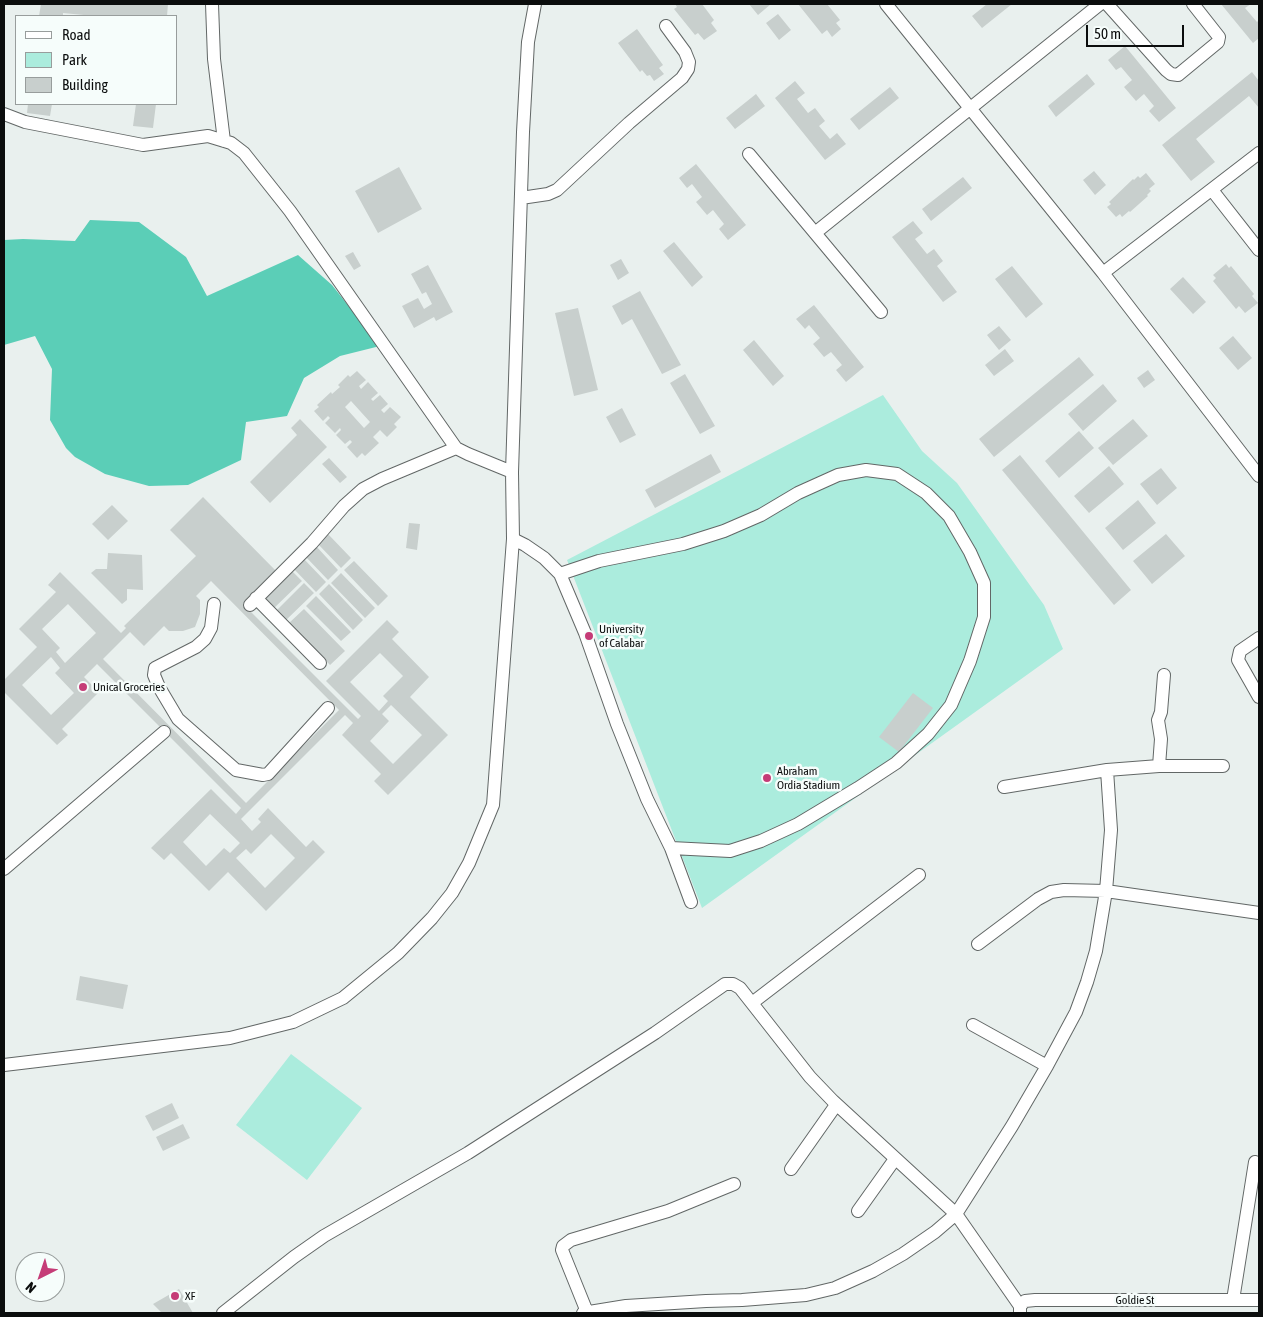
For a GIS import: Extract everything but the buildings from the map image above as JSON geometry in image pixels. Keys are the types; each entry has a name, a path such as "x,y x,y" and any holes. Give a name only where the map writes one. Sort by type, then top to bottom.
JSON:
{"street":[{"path":"212,4 214,59 224,141"},
{"path":"4,1065 230,1038 293,1022 343,998 398,954 432,918 452,893 469,863 493,806 513,539 512,472 521,198 528,42 535,4"},
{"path":"886,4 1103,272 1259,476"},
{"path":"816,233 1100,4"},
{"path":"1108,4 1166,70 1171,74 1178,75 1218,42 1219,37 1193,4"},
{"path":"521,198 548,194 557,190 629,123 682,78 688,69 687,57 680,43 666,26"},
{"path":"4,114 25,122 143,144 208,136 231,143 244,153 290,211 456,448 512,472"},
{"path":"1103,272 1259,153"},
{"path":"749,154 881,312"},
{"path":"1212,190 1259,250"},
{"path":"320,663 253,601 312,543 344,506 363,490 382,479 456,448"},
{"path":"560,574 599,561 683,544 724,531 761,515 798,492 838,475 866,470 897,474 926,493 949,516 970,552 984,582 984,617 970,661 951,705 928,734 896,763 798,824 761,841 730,851 671,848"},
{"path":"513,539 544,558 560,574 647,799 671,848 691,902"},
{"path":"214,604 210,628 205,639 196,647 154,668 154,675 171,726 236,770 264,775 268,774 328,708"},
{"path":"1259,638 1240,651 1238,660 1259,697"},
{"path":"1159,766 1161,739 1158,720 1164,675"},
{"path":"4,869 171,726"},
{"path":"1004,787 1107,770 1159,766 1222,766"},
{"path":"734,1184 668,1211 571,1240 563,1246 562,1250 585,1313 626,1306 806,1295 835,1288 873,1271 902,1254 935,1232 956,1214 1012,1126 1076,1012 1088,982 1096,951 1106,891 1111,830 1107,770"},
{"path":"752,1003 919,875"},
{"path":"978,944 1038,899 1051,892 1064,890 1106,891 1259,913"},
{"path":"223,1313 324,1236 468,1153 655,1033 725,984 733,984 740,988 810,1077 836,1105 956,1214 1020,1310"},
{"path":"973,1025 1046,1066"},
{"path":"791,1169 836,1105"},
{"path":"858,1211 895,1159"},
{"path":"1233,1300 1256,1162"},
{"name":"Goldie St","path":"1020,1310 1024,1301 1034,1300 1259,1300"}],"green space":[{"path":"90,220 139,222 186,257 207,296 298,255 332,285 380,346 340,356 304,378 287,416 246,422 241,460 188,485 149,486 105,474 75,457 66,448 50,420 52,369 35,336 4,345 4,240 75,241"},
{"name":"Abraham Ordia Stadium","path":"883,395 922,451 957,483 1044,605 1063,649 702,908 567,560"},
{"path":"291,1054 362,1108 307,1180 236,1125"}],"place":[{"name":"University of Calabar","path":"589,636"},
{"name":"Unical Groceries","path":"83,687"},
{"name":"Abraham Ordia Stadium","path":"767,778"},
{"name":"XF","path":"175,1296"}]}
